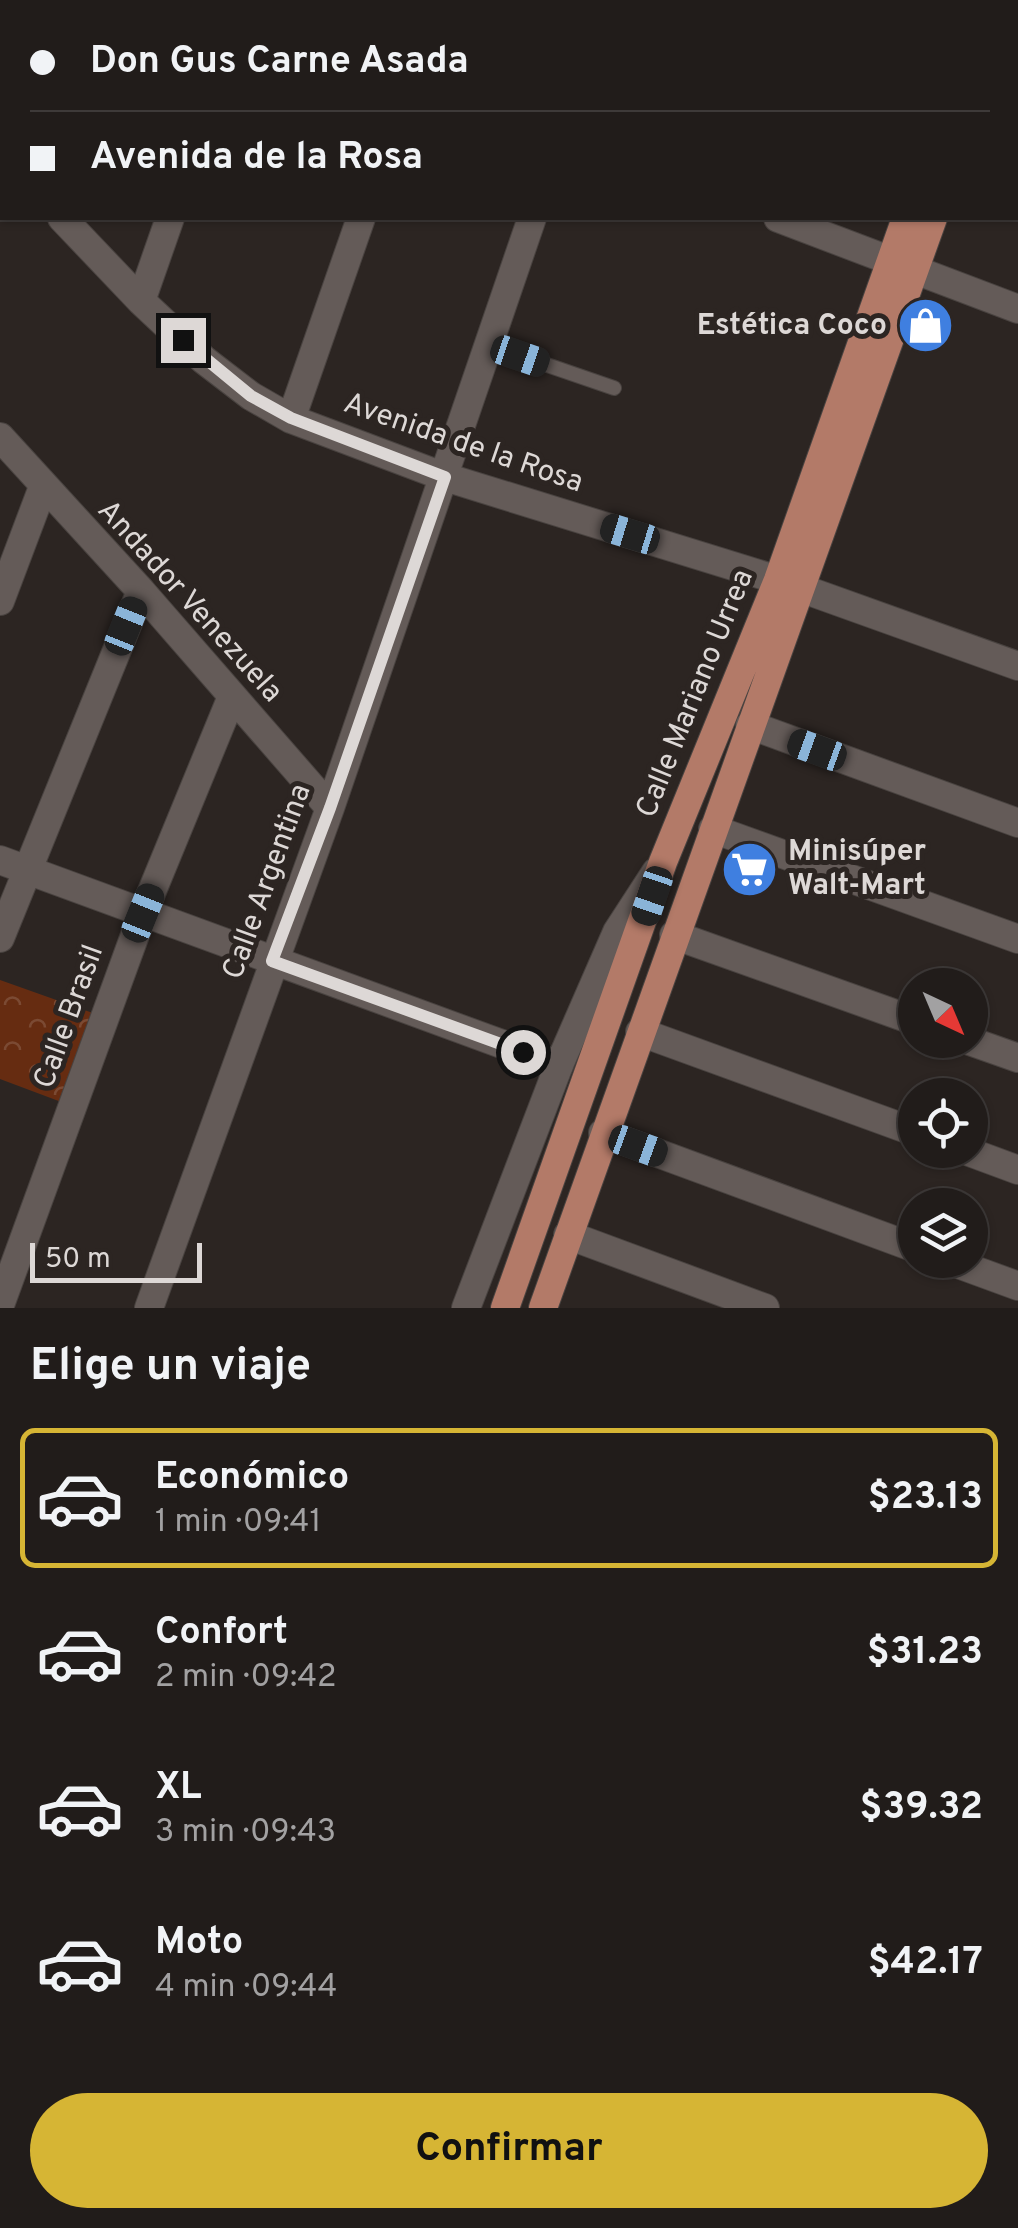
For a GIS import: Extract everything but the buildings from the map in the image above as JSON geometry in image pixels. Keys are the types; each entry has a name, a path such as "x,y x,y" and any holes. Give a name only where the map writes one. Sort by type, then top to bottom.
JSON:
{"main road":[{"name":"Calle Mariano Urrea","path":"903,264 906,220"},
{"name":"Calle Mariano Urrea","path":"543,1308 750,725 788,585 903,264 931,220"},
{"name":"Calle Mariano Urrea","path":"505,1308 663,862 788,585"}],"street":[{"name":"Avenida de la Rosa","path":"64,220 204,360 251,396 291,418 445,477 788,585 1018,666"},
{"path":"141,301 169,220"},
{"path":"291,418 360,220"},
{"name":"Calle Argentina","path":"149,1308 330,808 531,220"},
{"path":"783,220 1018,310"},
{"name":"Andador Venezuela","path":"0,437 330,808"},
{"path":"0,601 43,487"},
{"path":"0,938 13,865 140,591"},
{"name":"Calle Brasil","path":"0,1305 143,913 232,698"},
{"path":"750,725 1018,822"},
{"path":"712,829 1018,939"},
{"path":"466,1308 559,1065 617,932 663,862"},
{"path":"13,865 559,1065"},
{"path":"674,935 898,1016"},
{"path":"640,1032 898,1126"},
{"path":"988,1047 1018,1058"},
{"path":"603,1133 898,1242"},
{"path":"988,1159 1018,1170"},
{"path":"568,1235 765,1308"},
{"path":"988,1275 1018,1286"}],"lane":[{"path":"490,345 614,388"}],"green space":[{"path":"0,980 104,1017 72,1106 0,1079"}],"place":[{"name":"Estética Coco","path":"926,326"},
{"name":"Minisúper Walt-Mart","path":"749,869"}],"route":[{"path":"183,340 251,396 291,418 445,477 330,808 272,961 523,1052"}]}
